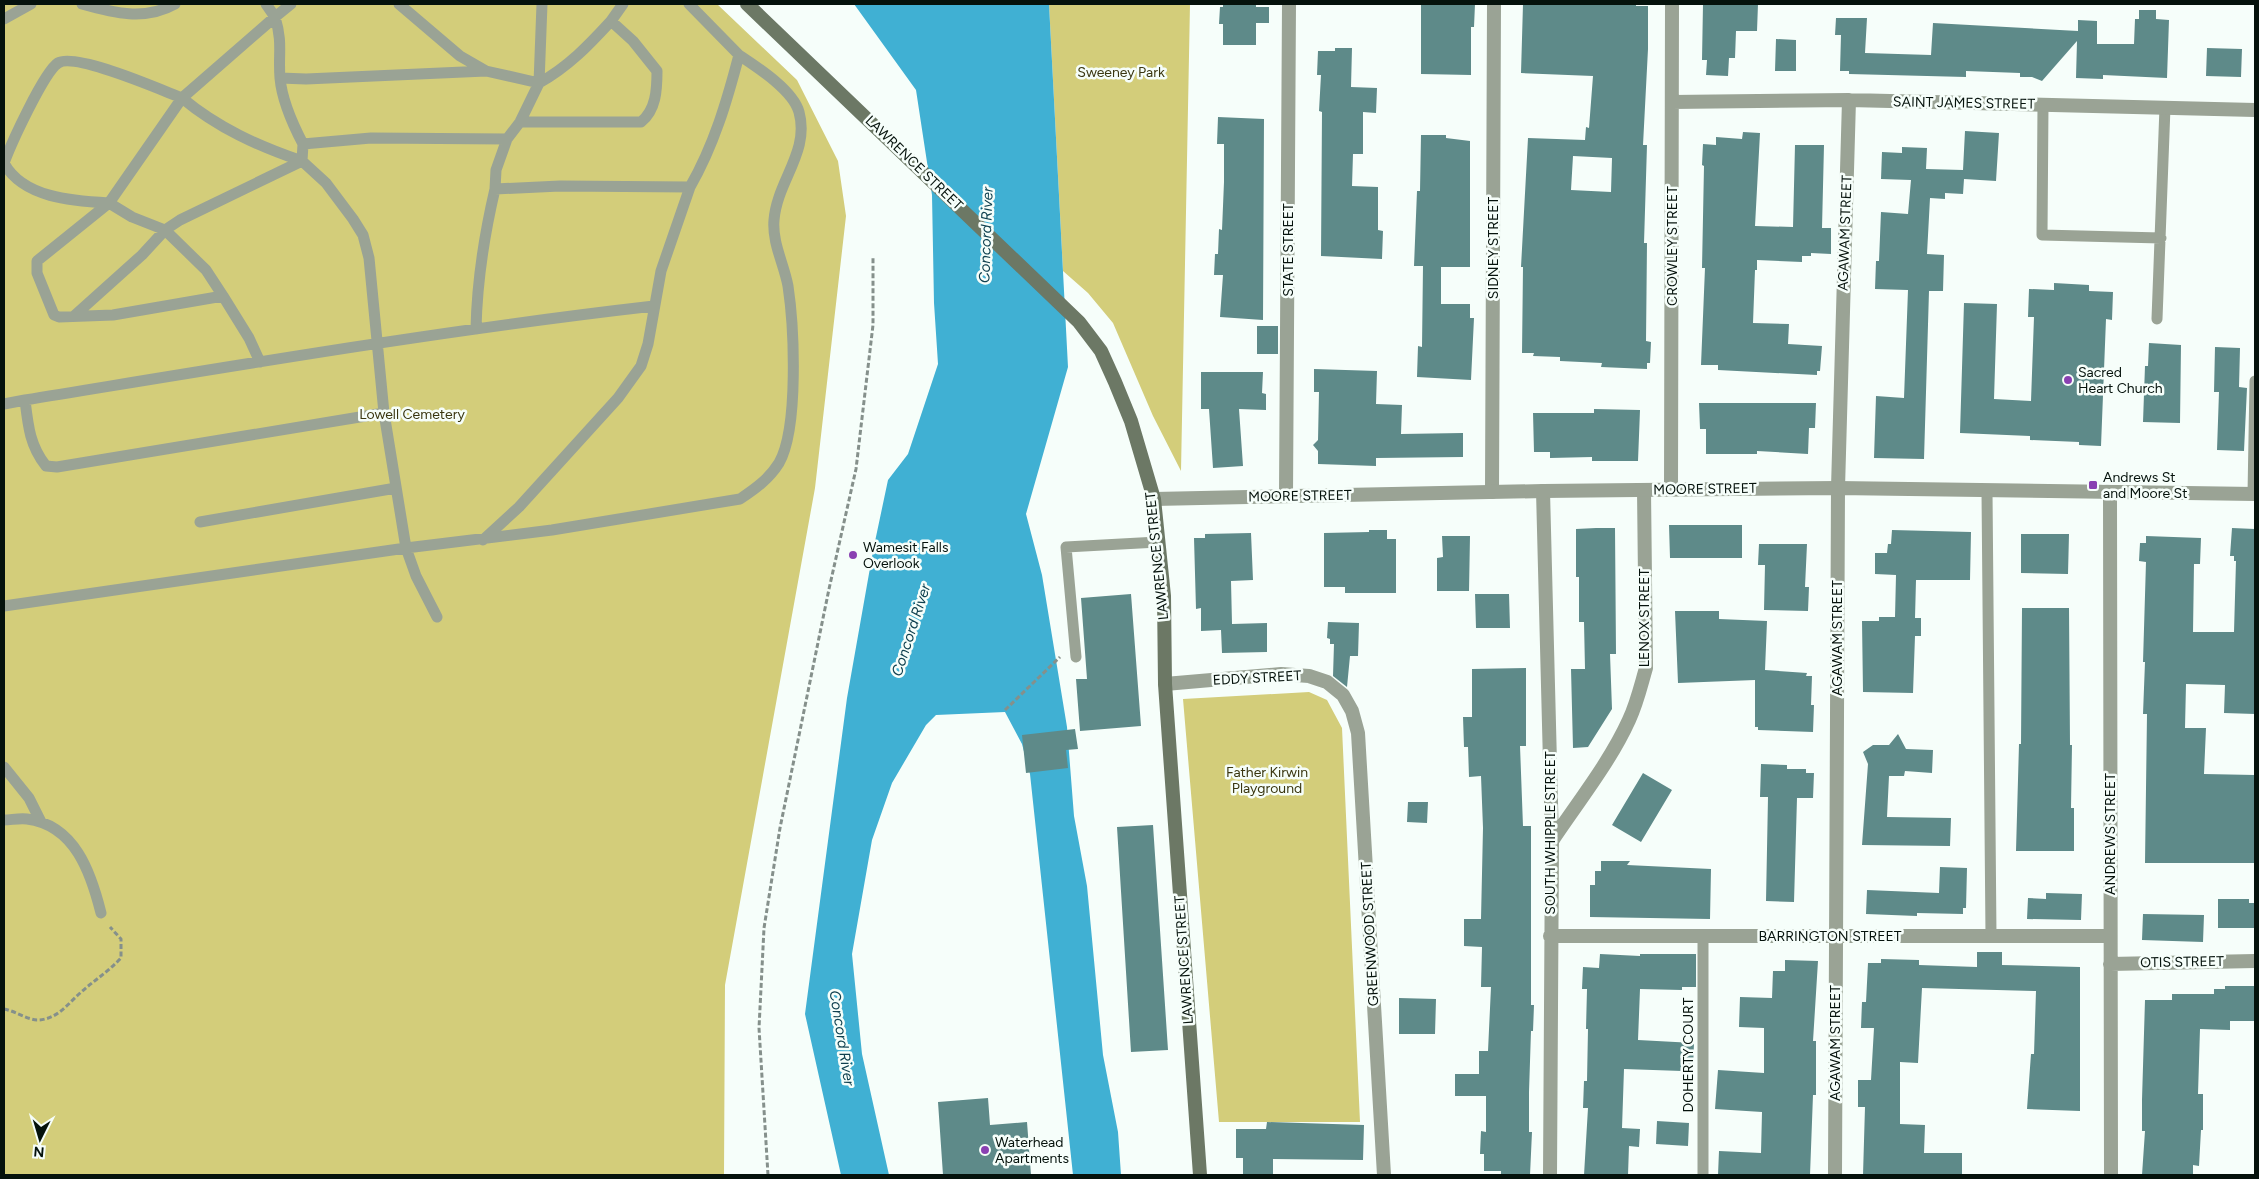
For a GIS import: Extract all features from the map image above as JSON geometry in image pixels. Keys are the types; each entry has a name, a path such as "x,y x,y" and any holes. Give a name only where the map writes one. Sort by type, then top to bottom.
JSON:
{"main road":[{"name":"LAWRENCE STREET","path":"747,4 1079,322 1101,351 1131,421 1154,499 1164,596 1165,684 1200,1175"}],"street":[{"name":"STATE STREET","path":"1286,496 1289,4"},
{"name":"SIDNEY STREET","path":"1492,492 1494,4"},
{"name":"CROWLEY STREET","path":"1671,489 1672,4"},
{"name":"SAINT JAMES STREET","path":"1672,102 1849,100 2255,110"},
{"name":"AGAWAM STREET","path":"1835,1175 1838,488 1849,100"},
{"name":"MOORE STREET","path":"1154,499 1543,491 1838,488 2254,494"},
{"name":"LENOX STREET","path":"1552,841 1615,745 1629,720 1646,668 1644,490"},
{"name":"SOUTH WHIPPLE STREET","path":"1543,491 1552,841 1550,1175"},
{"name":"ANDREWS STREET","path":"2110,493 2111,1175"},
{"name":"EDDY STREET","path":"1165,684 1281,674 1300,675 1328,682 1343,695"},
{"name":"GREENWOOD STREET","path":"1343,695 1352,711 1358,733 1384,1175"},
{"name":"BARRINGTON STREET","path":"1550,936 2110,936"},
{"name":"OTIS STREET","path":"2110,964 2255,961"}],"lane":[{"path":"4,19 31,4"},
{"path":"82,4 125,14 139,15 162,11 175,4"},
{"path":"266,4 275,17 281,36 280,78 292,123 302,144 302,161"},
{"path":"223,296 113,315 54,315 37,273 37,262 109,203 182,98 292,4"},
{"path":"399,4 460,56 486,71"},
{"path":"476,329 480,263 485,229 495,189 496,170 507,139 520,122 539,83 542,4"},
{"path":"280,78 486,71 539,83 558,73 582,52 611,21 623,4"},
{"path":"4,606 406,548 483,540 635,518 740,499 761,485 779,462 789,436 792,361 788,285 774,234 773,220 777,197 797,156 802,138 802,126 798,108 786,92 760,69 739,55 690,4"},
{"path":"520,122 628,123 641,122 649,116 654,103 657,71 633,41 611,21"},
{"path":"483,540 519,507 618,398 641,366 648,344 661,271 690,187 712,144 727,101 739,55"},
{"path":"260,362 249,338 206,270 165,230 132,217 109,203 75,202 24,186 10,173 4,163 18,129 58,63 65,60 87,63 182,98 202,115 235,134 302,161 326,184 363,236 369,258 384,413 406,548 416,576 437,617"},
{"path":"2043,105 2042,236 2161,238"},
{"path":"2156,319 2161,238 2165,108"},
{"path":"302,144 371,138 507,139"},
{"path":"74,316 142,255 165,230 180,220 302,161"},
{"path":"495,189 560,186 690,187"},
{"path":"4,404 376,344 578,314 654,306"},
{"path":"2254,494 2255,382"},
{"path":"25,400 28,429 35,452 46,466 67,465 384,413"},
{"path":"200,522 396,488"},
{"path":"1987,491 1991,936"},
{"path":"1076,657 1066,547 1158,542"},
{"path":"4,767 29,798 41,822"},
{"path":"4,820 25,819 41,822 60,833 78,851 93,880 100,913"},
{"name":"DOHERTY COURT","path":"1702,1175 1703,935"}],"path":[{"path":"768,1175 759,1028 764,928 780,828 829,589 856,469 873,325 873,257"},
{"path":"1004,710 1057,658"},
{"path":"4,1009 37,1020 48,1018 58,1013 80,993 104,976 121,958 123,950 121,939 100,913"}],"green space":[{"name":"Lowell Cemetery","path":"4,4 717,4 797,80 838,161 846,216 815,488 725,985 724,1175 4,1175"},
{"name":"Sweeney Park","path":"1049,4 1190,4 1181,471 1153,416 1113,323 1088,293 1063,271"},
{"name":"Father Kirwin Playground","path":"1309,692 1327,700 1342,728 1360,1122 1219,1122 1183,699"}],"water":[{"name":"Concord River","path":"854,4 1049,4 1068,367 1026,514 1042,575 1067,727 1074,816 1087,886 1103,1055 1118,1132 1121,1175 1073,1175 1030,774 1022,744 1005,712 936,715 926,725 892,783 872,840 852,954 862,1054 889,1175 841,1175 805,1014 847,698 873,551 888,480 908,454 938,364 934,303 932,195 916,90"}],"building":[{"path":"1223,4 1256,4 1256,7 1269,7 1269,23 1256,23 1256,45 1223,45 1223,24 1219,24 1220,7 1223,7"},
{"path":"1421,4 1475,4 1474,27 1471,27 1471,75 1421,74"},
{"path":"1523,4 1636,4 1636,6 1648,6 1648,49 1643,145 1647,145 1644,243 1647,243 1646,341 1651,342 1650,363 1647,363 1647,369 1601,367 1602,363 1560,361 1560,357 1533,356 1534,353 1522,353 1523,267 1521,267 1528,138 1585,140 1586,127 1589,128 1593,76 1521,73","holes":["1573,156 1612,158 1611,192 1571,190"]},
{"path":"1703,4 1758,4 1757,31 1736,31 1735,58 1729,58 1728,76 1706,75 1707,60 1702,60"},
{"path":"2139,10 2156,10 2156,19 2169,20 2167,78 2103,75 2103,79 2076,78 2077,41 2042,81 2032,77 2020,77 2020,73 1966,71 1966,77 1849,74 1849,71 1840,71 1841,35 1835,35 1836,18 1867,18 1865,53 1931,55 1933,23 2078,31 2078,20 2097,21 2097,44 2134,44 2135,19 2139,19"},
{"path":"1776,39 1796,40 1796,71 1775,71"},
{"path":"1335,48 1352,48 1351,87 1377,88 1376,113 1363,112 1363,154 1353,154 1352,186 1378,187 1378,230 1383,231 1382,259 1321,256 1322,112 1319,111 1321,75 1317,75 1318,51 1335,51"},
{"path":"2207,48 2242,49 2241,77 2206,76"},
{"path":"1218,117 1264,119 1263,320 1220,317 1223,275 1214,275 1215,254 1218,254 1219,229 1222,230 1224,144 1217,144"},
{"path":"1965,131 1999,133 1996,181 1964,179 1963,194 1945,193 1945,199 1930,198 1927,254 1944,255 1943,291 1929,291 1924,459 1874,458 1876,396 1904,398 1908,290 1875,289 1876,261 1879,261 1881,212 1908,214 1911,180 1881,179 1882,152 1902,153 1902,147 1927,148 1926,169 1963,170"},
{"path":"1743,132 1760,133 1755,226 1793,227 1795,145 1824,145 1822,228 1831,228 1831,254 1811,253 1811,256 1802,256 1802,262 1757,260 1753,323 1789,324 1788,344 1822,346 1820,371 1817,371 1817,375 1718,370 1718,365 1701,365 1705,268 1702,268 1703,144 1716,145 1716,137 1742,139"},
{"path":"1421,135 1446,135 1446,138 1470,141 1470,267 1441,267 1441,304 1470,304 1470,318 1474,318 1471,380 1417,377 1418,346 1422,347 1423,266 1414,266 1417,191 1420,191"},
{"name":"Sacred Heart Church","path":"2054,283 2089,285 2089,291 2113,292 2112,320 2106,319 2101,446 2079,445 2079,442 2030,440 2030,436 1960,433 1964,303 1997,304 1994,399 2031,401 2034,317 2028,317 2029,289 2054,290"},
{"path":"1257,326 1278,326 1278,354 1257,354"},
{"path":"2149,343 2181,345 2180,423 2143,422 2145,366 2148,366"},
{"path":"2215,347 2240,348 2239,387 2247,388 2244,451 2217,450 2219,392 2214,392"},
{"path":"1314,369 1377,371 1376,404 1402,405 1401,434 1463,433 1463,457 1376,458 1376,466 1318,464 1318,451 1313,445 1318,440 1319,392 1314,392"},
{"path":"1201,372 1263,372 1262,393 1266,394 1266,410 1239,409 1243,466 1213,468 1209,409 1201,409"},
{"path":"1699,403 1816,403 1815,428 1809,428 1808,454 1757,451 1757,454 1706,454 1706,429 1700,429"},
{"path":"1594,409 1640,410 1638,461 1592,461 1592,457 1550,458 1550,452 1534,452 1533,413 1594,413"},
{"path":"1669,525 1742,525 1742,558 1670,558"},
{"path":"1615,528 1616,654 1610,654 1612,709 1588,747 1573,748 1571,669 1585,669 1584,622 1579,622 1579,577 1576,577 1576,529"},
{"path":"2232,528 2255,529 2255,714 2224,713 2225,685 2186,684 2185,728 2206,728 2204,774 2255,775 2255,863 2145,863 2147,714 2143,714 2145,662 2143,662 2146,562 2139,561 2140,543 2146,543 2146,536 2201,538 2200,564 2194,564 2193,632 2234,632 2236,561 2234,561 2234,556 2230,556"},
{"path":"1369,530 1387,530 1387,539 1396,539 1396,593 1345,593 1345,587 1324,587 1324,533 1369,532"},
{"path":"1892,530 1971,532 1970,580 1916,580 1915,618 1921,618 1921,636 1915,636 1913,693 1863,692 1862,621 1879,621 1879,617 1895,617 1896,575 1875,574 1875,553 1887,553 1888,544 1891,544"},
{"path":"1251,533 1253,580 1231,581 1232,624 1267,623 1267,652 1222,653 1221,630 1201,631 1201,608 1196,609 1194,538 1205,538 1205,534"},
{"path":"2021,534 2069,534 2068,574 2021,573"},
{"path":"1442,536 1470,536 1469,591 1437,591 1437,558 1443,557"},
{"path":"1759,544 1807,544 1805,587 1809,587 1808,611 1764,610 1765,565 1758,565"},
{"path":"1131,594 1141,726 1080,731 1076,679 1087,679 1081,598"},
{"path":"1475,594 1509,594 1510,628 1476,628"},
{"path":"2022,608 2069,608 2070,745 2072,745 2071,808 2074,808 2074,851 2016,851 2019,744 2021,744"},
{"path":"1675,611 1719,611 1719,619 1767,621 1765,670 1807,673 1806,676 1812,676 1811,705 1814,705 1813,732 1758,730 1758,727 1755,727 1755,680 1678,683"},
{"path":"1328,622 1359,623 1358,656 1350,656 1347,687 1333,676 1334,644 1330,644 1330,639 1327,638"},
{"path":"1526,668 1526,746 1520,746 1523,826 1531,826 1531,1005 1534,1005 1533,1031 1531,1031 1529,1092 1529,1132 1532,1132 1530,1175 1501,1175 1501,1171 1484,1171 1484,1154 1480,1154 1481,1131 1486,1132 1486,1096 1455,1096 1455,1074 1479,1074 1479,1051 1488,1051 1491,987 1481,987 1482,947 1464,946 1464,919 1481,919 1483,828 1481,776 1469,777 1468,747 1464,747 1463,717 1472,717 1472,669"},
{"path":"1075,729 1078,749 1066,750 1068,768 1026,773 1022,735"},
{"path":"1898,734 1906,749 1933,750 1932,773 1905,771 1904,776 1889,776 1887,817 1951,818 1950,846 1862,845 1868,764 1863,752 1873,745 1889,745"},
{"path":"1761,764 1787,765 1787,769 1806,769 1806,773 1814,773 1813,798 1797,798 1794,902 1766,901 1768,797 1760,797"},
{"path":"1643,773 1672,790 1641,842 1612,825"},
{"path":"1408,802 1428,802 1427,823 1407,822"},
{"path":"1153,825 1168,1050 1131,1052 1117,827"},
{"path":"1601,861 1630,861 1627,865 1711,869 1710,919 1590,917 1590,885 1595,885 1595,871 1601,871"},
{"path":"1940,867 1967,868 1966,908 1963,908 1963,914 1917,913 1917,916 1866,914 1867,890 1939,893"},
{"path":"2046,893 2082,894 2081,920 2027,919 2028,898 2046,899"},
{"path":"2218,899 2249,899 2249,903 2255,903 2255,928 2218,928"},
{"path":"2143,914 2204,915 2203,942 2142,940"},
{"path":"1977,952 2002,952 2002,965 2080,967 2080,1111 2027,1109 2031,1054 2034,1054 2036,991 1922,988 1918,1063 1900,1062 1900,1124 1925,1125 1924,1153 1962,1153 1962,1175 1863,1175 1865,1107 1858,1107 1858,1080 1871,1080 1874,1028 1861,1028 1862,1002 1866,1002 1868,963 1881,963 1881,959 1919,960 1919,965 1977,967"},
{"path":"1600,954 1640,956 1640,954 1696,954 1696,987 1682,987 1682,990 1640,989 1638,1040 1694,1043 1693,1068 1682,1067 1682,1071 1624,1069 1622,1128 1640,1129 1639,1147 1629,1146 1628,1175 1584,1175 1588,1108 1583,1108 1584,1081 1587,1081 1588,1029 1586,1029 1587,989 1582,989 1583,967 1599,968"},
{"path":"1785,960 1818,961 1813,1041 1816,1041 1816,1095 1813,1095 1810,1175 1718,1175 1719,1151 1761,1153 1762,1112 1715,1109 1718,1070 1764,1073 1764,1028 1739,1027 1740,997 1772,998 1773,971 1785,971"},
{"path":"2225,986 2255,986 2255,1021 2230,1021 2230,1030 2200,1029 2198,1094 2203,1094 2203,1130 2201,1130 2199,1166 2193,1165 2193,1175 2142,1175 2145,1131 2142,1131 2142,1100 2145,1000 2172,1000 2172,994 2214,994 2214,989 2225,989"},
{"path":"1399,998 1436,999 1435,1034 1399,1034"},
{"name":"Waterhead Apartments","path":"988,1098 990,1125 1027,1122 1031,1175 943,1175 938,1102"},
{"path":"1657,1121 1689,1123 1688,1146 1656,1144"},
{"path":"1267,1122 1364,1125 1363,1160 1273,1159 1273,1175 1243,1175 1243,1158 1236,1158 1236,1129 1266,1129"}],"place":[{"name":"Sacred Heart Church","path":"2068,380"},
{"name":"Andrews St and Moore St","path":"2093,485"},
{"name":"Wamesit Falls Overlook","path":"853,555"},
{"name":"Waterhead Apartments","path":"985,1150"}]}
